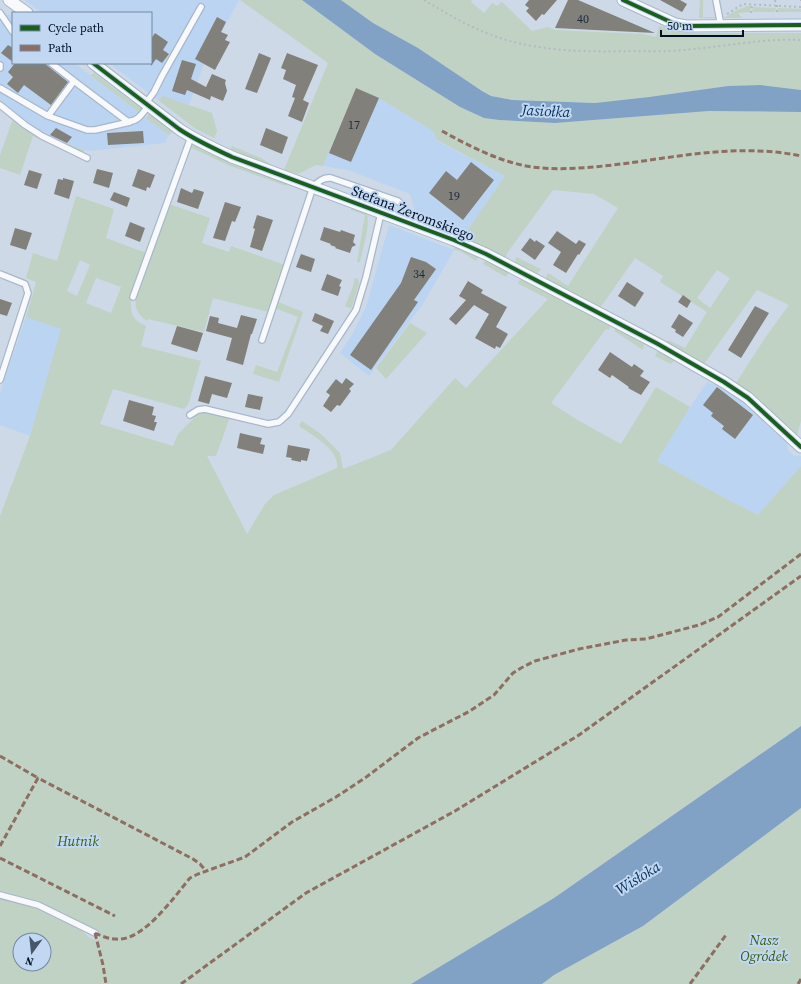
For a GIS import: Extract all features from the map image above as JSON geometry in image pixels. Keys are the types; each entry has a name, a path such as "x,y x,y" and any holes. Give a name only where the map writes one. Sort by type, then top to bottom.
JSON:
{"street":[{"path":"9,0 26,12"},
{"path":"623,0 681,25 691,27 721,22 801,25"},
{"name":"Stefana Żeromskiego","path":"95,64 191,137 232,157 413,223 478,250 658,344 743,395 801,447"}],"lane":[{"path":"716,0 721,22"},
{"path":"0,88 48,116 87,130 95,130 131,121 138,118 148,104 165,70 201,7"},
{"path":"0,13 12,31"},
{"path":"52,64 124,119 131,121"},
{"path":"48,116 74,81"},
{"path":"0,106 25,126 87,158"},
{"path":"133,296 191,137"},
{"path":"262,340 313,187 319,181 325,178 330,178 398,202 402,205 413,223"},
{"path":"190,415 198,410 205,409 268,424 279,422 288,414 356,310 365,281 381,212"},
{"path":"0,274 25,284 28,293 0,380"},
{"path":"0,895 38,904 95,933"}],"path":[{"path":"424,0 459,20 503,39 521,44 564,50 610,52 682,50 771,40 801,40"},
{"path":"749,0 751,4 751,12"},
{"path":"775,0 777,5 776,12"},
{"path":"721,22 743,4 801,6"}],"shaded area":[{"path":"24,0 239,0 204,64 189,105 163,96 158,100 110,64 152,64 152,12 41,12"},
{"path":"9,14 12,16 12,64 75,64 169,135 165,143 88,151 57,140 27,123 0,100 1,18"},
{"path":"356,88 379,98 433,131 437,141 505,176 463,237 417,219 410,194 348,170 323,166"},
{"path":"389,225 454,250 423,304 369,376 340,353 352,335 366,307"},
{"path":"26,317 62,328 30,436 0,425 0,393"},
{"path":"707,382 721,387 750,406 787,442 788,450 794,456 801,456 801,466 758,515 657,461 680,422"}],"green space":[{"path":"240,0 302,0 375,54 460,107 484,118 555,123 709,111 801,112 801,421 797,435 752,393 736,383 765,338 789,305 757,290 704,364 667,343 668,340 685,348 707,312 660,282 663,276 635,258 600,308 545,279 548,273 568,286 618,208 594,194 553,190 507,253 506,259 463,237 505,176 437,140 433,131 379,98 356,89 323,166 316,165 298,174 284,170 328,63","holes":["717,270 730,278 710,308 697,298"]},
{"path":"341,0 472,0 471,2 484,13 492,3 497,6 502,2 532,31 548,27 555,30 643,34 656,37 659,26 684,33 801,33 801,90 761,85 728,86 595,103 512,100 491,96 418,48 373,23"},
{"path":"700,0 703,0 703,17 716,18 699,18"},
{"path":"751,6 750,12 738,13 742,18 724,18 735,11"},
{"path":"753,7 776,8 775,12 752,12"},
{"path":"778,8 801,9 801,12 777,12"},
{"path":"94,73 142,109 140,113 90,75"},
{"path":"163,96 212,113 217,131 214,138 196,129 158,100"},
{"path":"0,100 27,123 57,140 84,150 84,153 57,141 27,124 0,103"},
{"path":"149,114 172,132 169,135 146,118"},
{"path":"13,119 65,151 33,136 20,175 0,168 0,155"},
{"path":"194,143 287,182 286,186 230,166 190,147"},
{"path":"232,146 261,158 273,166 231,150"},
{"name":"Hutnik","path":"76,196 114,209 106,238 146,253 134,287 131,305 132,313 135,319 146,326 141,346 201,361 188,405 184,409 113,389 100,424 173,446 178,434 198,414 205,412 230,417 216,456 207,456 247,534 265,504 274,495 337,468 337,461 330,449 318,438 299,426 302,421 321,434 340,453 343,469 391,450 455,378 466,388 548,299 517,283 520,280 523,279 610,325 609,330 606,329 551,403 581,422 621,444 656,387 690,407 657,461 758,515 801,466 801,726 554,898 411,984 0,984 0,516 30,436 61,329 26,317 36,282 26,278 33,253 57,261","holes":["80,260 90,265 77,296 67,291","96,278 121,287 111,313 86,303","77,921 99,933 100,939 96,940 90,938 77,926"]},
{"path":"169,204 210,218 202,243 229,252 231,246 285,265 269,312 213,298 204,332 148,319 147,321 141,316 135,303 136,295"},
{"path":"351,206 367,213 368,219 367,231 360,262 357,262 365,215 351,210"},
{"path":"456,245 479,256 476,261 460,251 454,250"},
{"path":"516,257 541,269 537,275 515,263"},
{"path":"486,260 509,272 506,277 483,264"},
{"path":"355,278 358,279 359,284 351,309 345,306"},
{"path":"278,302 303,312 279,382 253,374 256,365 277,372 298,317 275,308"},
{"path":"410,323 427,333 386,379 376,368"},
{"path":"616,329 644,344 643,350 614,331"},
{"path":"658,351 675,360 671,364 655,356"},
{"name":"Nasz Ogródek","path":"801,808 801,984 542,984 554,975 643,926"}],"water":[{"name":"Jasiołka","path":"302,0 341,0 373,23 418,48 491,96 512,100 595,103 728,86 761,85 801,90 801,112 709,111 555,123 484,118 460,107 375,54"},
{"name":"Wisłoka","path":"801,726 801,808 643,926 554,975 542,984 411,984 554,898"}],"building":[{"path":"529,0 557,0 544,15 542,14 536,21 526,11 529,8 525,5"},
{"path":"568,0 578,0 655,33 555,28"},
{"path":"660,0 680,0 687,4 682,12"},
{"path":"217,17 226,22 221,32 228,35 225,40 230,42 215,70 195,59"},
{"path":"155,33 168,42 163,50 169,54 162,63 156,59 151,66 152,64 152,38"},
{"path":"8,45 12,47 12,61 1,53"},
{"path":"259,53 271,58 257,93 245,89"},
{"path":"287,53 318,65 303,100 309,103 302,122 288,116 295,98 292,97 296,85 283,79 286,70 281,68"},
{"path":"182,60 196,64 191,79 206,87 212,74 226,80 225,83 227,91 223,101 211,96 210,100 187,90 185,95 172,91"},
{"path":"14,64 45,64 68,82 51,105 24,85 18,93 7,84 13,77 8,72"},
{"path":"356,88 379,98 351,162 329,153"},
{"path":"56,128 72,137 67,143 50,135"},
{"path":"266,128 288,137 282,154 260,145"},
{"path":"143,131 144,143 108,145 107,133"},
{"path":"471,162 494,180 463,220 429,193 446,171 457,180"},
{"path":"97,169 113,173 109,188 93,183"},
{"path":"138,169 155,175 150,188 147,187 146,191 132,186"},
{"path":"29,170 42,174 37,189 24,185"},
{"path":"63,178 74,181 69,199 54,194 58,179 63,180"},
{"path":"181,188 192,193 194,189 204,192 198,209 177,202"},
{"path":"114,192 130,198 127,207 110,200"},
{"path":"225,202 241,207 235,222 232,221 225,241 213,238"},
{"path":"257,215 273,220 262,251 250,247"},
{"path":"130,222 145,228 140,242 125,236"},
{"path":"324,227 340,232 341,230 355,235 353,242 356,245 352,247 350,253 335,248 336,247 330,245 331,244 320,240"},
{"path":"15,228 32,233 26,250 10,245"},
{"path":"557,231 576,244 579,240 586,244 566,273 553,265 561,252 548,243"},
{"path":"530,238 545,246 535,260 521,250"},
{"path":"301,254 315,259 311,272 296,267"},
{"path":"411,257 426,262 436,269 414,300 418,302 371,370 350,355 401,283"},
{"path":"327,274 342,280 339,286 341,287 338,296 321,290"},
{"path":"468,281 483,290 481,293 507,307 496,327 508,334 500,348 496,346 495,349 475,338 489,314 474,305 456,325 449,319 466,300 459,296"},
{"path":"627,282 644,293 635,307 618,296"},
{"path":"683,295 691,301 687,308 678,302"},
{"path":"0,299 12,303 7,316 0,314"},
{"path":"755,306 769,313 741,358 728,350"},
{"path":"315,313 334,321 328,334 320,331 323,326 312,321"},
{"path":"679,314 693,323 683,337 675,332 676,330 671,327"},
{"path":"241,315 257,319 251,334 243,365 226,360 232,338 206,331 210,316 219,318 218,323 237,328"},
{"path":"177,326 203,333 197,352 171,344"},
{"path":"610,352 632,367 634,364 644,371 640,376 650,382 641,395 628,388 629,387 612,375 610,378 598,370"},
{"path":"205,376 232,383 227,398 212,394 209,404 198,401"},
{"path":"346,378 354,384 349,389 351,391 340,406 337,405 331,412 323,406 330,395 326,392 336,379 342,384"},
{"path":"717,387 753,415 735,439 722,429 724,426 711,416 713,413 703,405"},
{"path":"248,394 263,397 260,410 245,407"},
{"path":"129,400 154,407 152,415 156,416 154,422 157,422 154,431 123,421"},
{"path":"240,433 262,438 260,444 265,445 263,454 237,448"},
{"path":"288,445 310,449 307,461 301,460 301,462 291,460 292,458 286,457"}],"marked path":[{"path":"442,131 497,158 520,165 544,168 568,169 593,167 715,152 758,151 801,156"},
{"path":"95,933 116,939 126,938 137,933 157,917 190,878 245,857 292,822 336,797 365,778 418,738 470,711 494,695 513,673 521,668 535,661 579,649 626,640 646,639 699,625 718,617 801,554"},
{"path":"181,984 306,893 455,811 579,735 801,576"},
{"path":"0,756 38,778"},
{"path":"0,846 38,778 193,859 206,871"},
{"path":"0,858 115,916"},
{"path":"95,933 106,984"},
{"path":"690,984 726,935"},
{"path":"798,984 801,979"}],"cycle path":[{"path":"623,0 675,24 686,26 801,25"},
{"path":"94,64 179,129 204,144 232,157 454,240 486,254 658,344 724,382 748,398 801,447"}]}
